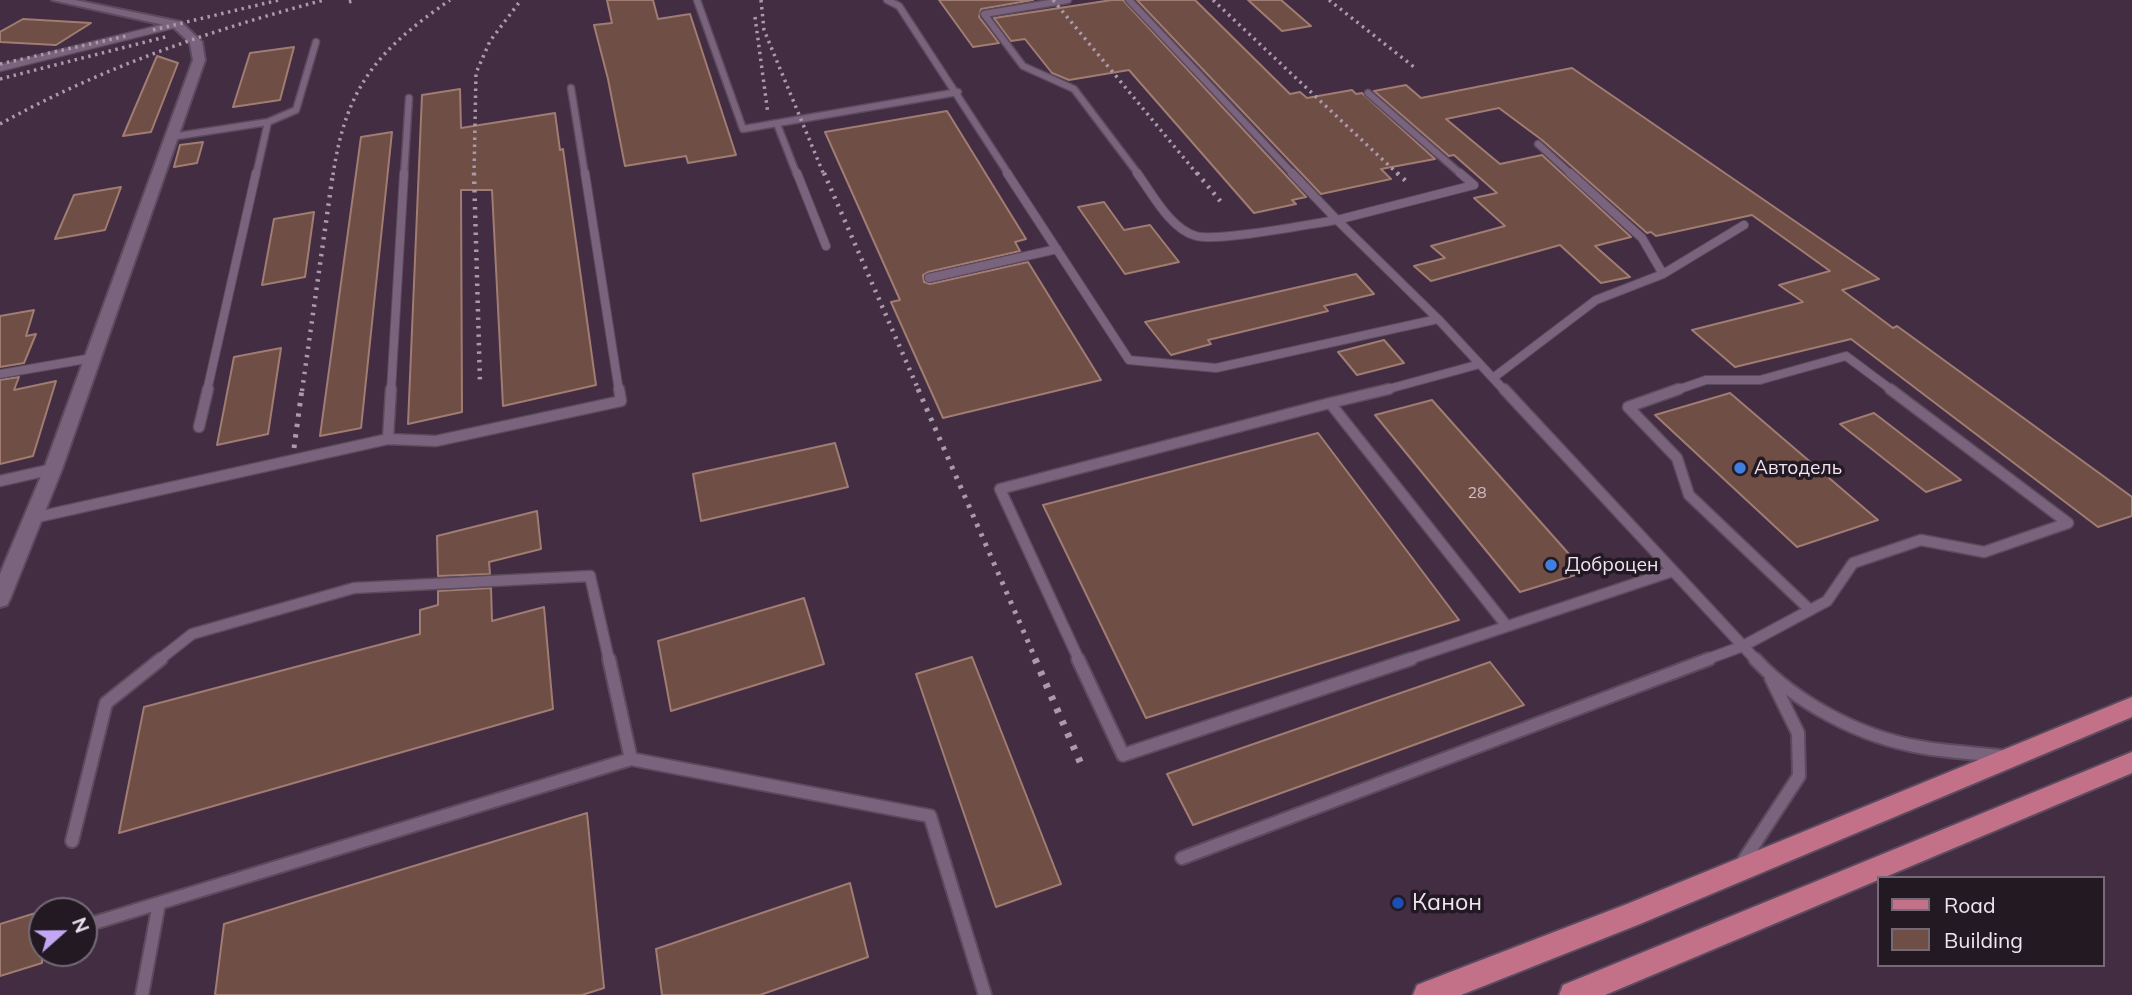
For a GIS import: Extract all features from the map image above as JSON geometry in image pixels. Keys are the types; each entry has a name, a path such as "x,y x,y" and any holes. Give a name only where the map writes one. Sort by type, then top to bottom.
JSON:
{"main road":[{"path":"1427,995 1736,872 2132,707"},
{"path":"1573,995 2132,762"}],"street":[{"path":"0,599 53,469 198,60 196,42 177,24 58,0"}],"lane":[{"path":"697,0 743,129 957,92"},
{"path":"887,0 899,6 957,92 1129,360 1216,368 1438,319"},
{"path":"1068,0 984,14 1023,66 1074,89 1175,223 1196,236 1221,236 1336,220 1474,185 1368,93"},
{"path":"1129,0 1336,220 1438,319 1769,674 1841,721 1895,742 2010,757"},
{"path":"0,68 177,24"},
{"path":"171,137 268,122 296,110 316,43"},
{"path":"33,519 388,439 436,440 621,401 571,88"},
{"path":"388,439 409,98"},
{"path":"199,426 268,122"},
{"path":"776,124 826,246"},
{"path":"1538,144 1642,238 1663,274"},
{"path":"1493,378 1596,300 1663,274 1744,225"},
{"path":"929,278 1057,249"},
{"path":"1182,858 1743,646 1827,601 1853,563 1921,540 1984,552 2068,523 1846,356 1760,380 1706,380 1628,407 1677,458 1689,495 1810,610"},
{"path":"0,374 93,358"},
{"path":"1480,364 1416,383 1000,489 1123,755 1673,571"},
{"path":"1330,403 1506,625"},
{"path":"0,481 53,469"},
{"path":"72,841 106,703 192,634 354,588 590,576 631,759"},
{"path":"1736,872 1800,776 1798,733 1769,674"},
{"path":"98,922 631,759 929,816 984,995"},
{"path":"142,995 159,903"}],"building":[{"path":"607,0 653,0 658,19 690,14 736,155 688,163 686,156 625,166 594,25 612,23"},
{"path":"939,0 1033,0 981,9 979,17 999,43 973,47"},
{"path":"1123,0 1306,197 1292,200 1296,204 1254,213 1129,70 1069,80 1052,73 1025,39 1011,41 994,18"},
{"path":"1137,0 1195,0 1290,94 1300,92 1307,98 1352,90 1356,94 1362,93 1435,159 1381,169 1391,179 1321,194"},
{"path":"1248,0 1281,0 1311,26 1282,31"},
{"path":"23,19 91,23 56,45 0,42 0,32"},
{"path":"294,47 280,100 233,107 250,53"},
{"path":"157,56 178,63 151,132 123,136"},
{"path":"1572,68 1879,279 1842,290 1893,328 1897,326 2132,497 2132,516 2098,527 1851,339 1735,367 1692,330 1803,302 1779,285 1830,271 1752,215 1656,236 1651,232 1647,233 1542,140 1499,108 1446,119 1500,164 1542,155 1631,237 1595,246 1630,277 1601,283 1560,245 1431,281 1414,266 1445,258 1431,246 1505,226 1474,198 1497,193 1454,155 1449,156 1374,91 1406,85 1421,98"},
{"path":"460,89 461,128 555,113 560,150 563,149 596,385 503,406 492,190 461,190 462,412 408,424 422,95"},
{"path":"947,111 1026,239 1015,242 1020,251 928,272 923,275 924,282 930,284 1028,262 1101,380 943,418 891,302 900,300 825,132"},
{"path":"392,132 361,428 320,436 361,137"},
{"path":"203,142 197,163 174,167 180,145"},
{"path":"121,187 105,230 55,239 74,195"},
{"path":"1104,202 1124,230 1150,225 1179,262 1125,274 1078,207"},
{"path":"314,212 305,277 262,285 274,219"},
{"path":"1356,274 1374,294 1324,306 1328,311 1208,340 1211,344 1171,355 1145,322"},
{"path":"34,310 26,336 36,334 24,363 0,367 0,316"},
{"path":"1384,340 1404,363 1357,375 1338,352"},
{"path":"281,348 268,434 217,445 234,357"},
{"path":"19,377 14,390 56,381 33,456 0,464 0,380"},
{"path":"1730,393 1878,520 1797,547 1655,415"},
{"path":"1432,400 1585,572 1520,592 1375,415"},
{"path":"1874,413 1961,480 1926,492 1840,424"},
{"path":"1318,433 1459,620 1146,718 1043,505"},
{"path":"835,443 848,487 701,521 693,474"},
{"path":"537,511 541,549 489,562 490,574 438,576 437,536"},
{"path":"491,588 492,621 544,607 553,709 119,833 144,707 420,634 420,610 438,605 438,591"},
{"path":"804,598 824,664 671,711 658,641"},
{"path":"972,657 1061,884 996,907 916,674"},
{"path":"1490,662 1524,705 1193,825 1167,774"},
{"path":"587,813 604,988 582,995 215,995 224,924"},
{"path":"850,883 868,957 760,995 662,995 656,949"},
{"path":"28,915 29,967 0,976 0,924"}],"railway":[{"path":"153,30 279,0"},
{"path":"0,124 78,85 158,52 240,24 324,0"},
{"path":"349,2 355,0"},
{"path":"333,175 347,117 369,73 403,36 450,0"},
{"path":"474,174 476,73 490,41 521,0"},
{"path":"761,0 764,30 824,175"},
{"path":"1053,0 1198,175"},
{"path":"1213,0 1399,175"},
{"path":"1329,0 1414,67"},
{"path":"755,17 768,114"},
{"path":"0,64 126,36"},
{"path":"0,79 169,36"},
{"path":"302,391 333,173"},
{"path":"824,173 919,391"},
{"path":"1197,173 1221,202"},
{"path":"1397,173 1406,181"},
{"path":"474,174 480,382"},
{"path":"294,448 302,389"},
{"path":"918,389 1036,660"},
{"path":"1035,659 1081,764"}],"place":[{"name":"Автодель","path":"1740,468"},
{"name":"Доброцен","path":"1551,565"},
{"name":"Канон","path":"1398,903"}]}
